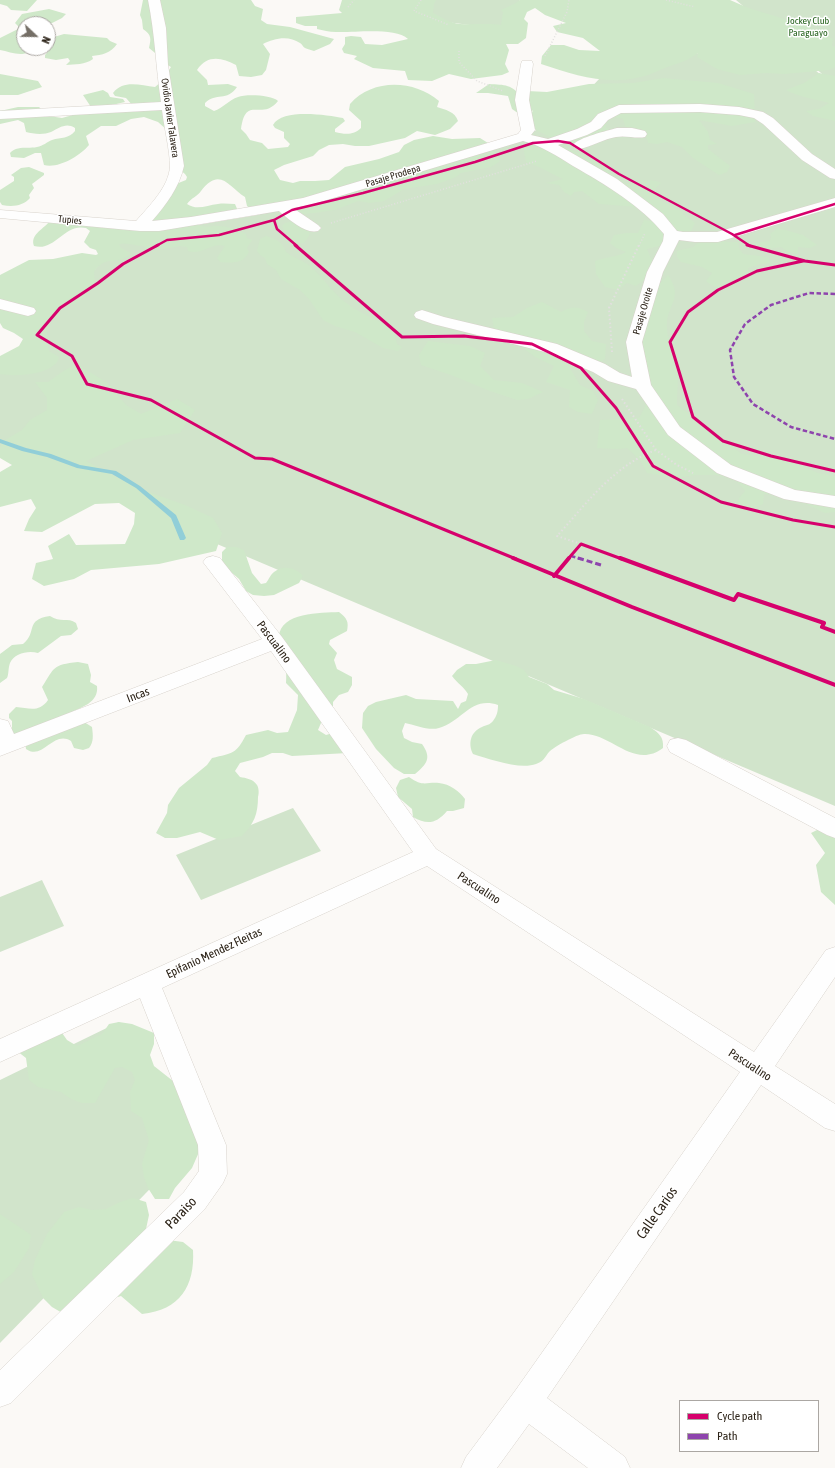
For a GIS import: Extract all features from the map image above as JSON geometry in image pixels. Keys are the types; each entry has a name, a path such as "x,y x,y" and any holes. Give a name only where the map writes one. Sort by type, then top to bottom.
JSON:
{"street":[{"name":"Ovidio Javier Talavera","path":"140,226 166,192 176,175 176,157 162,65 160,28 154,0"},
{"path":"527,64 522,100 528,130 522,137 543,142 612,182 657,216 672,234 687,238 701,239 718,237 835,202"},
{"path":"0,115 168,106"},
{"path":"554,148 596,125 603,117 619,109 700,108 739,111 758,116 768,121 806,157 835,175"},
{"path":"554,148 623,131 631,131 640,134"},
{"name":"Pasaje Prodepa","path":"140,226 159,226 191,222 284,207 522,137"},
{"path":"284,207 287,211 313,228"},
{"name":"Tupies","path":"0,214 140,226"},
{"name":"Pasaje Oroite","path":"672,234 671,241 655,272 634,342 642,385 674,431 724,469 792,495 835,502"},
{"path":"0,304 28,311"},
{"path":"422,315 439,321 550,348 599,368 614,377 642,385"},
{"name":"Pascualino","path":"213,562 275,642 428,855 835,1119"},
{"name":"Incas","path":"3,740 275,642"},
{"path":"678,746 835,829"},
{"name":"Epifanio Mendez Fleitas","path":"0,1051 428,855"},
{"name":"Calle Carios","path":"477,1468 526,1402 835,957"},
{"name":"Paraiso","path":"0,1392 194,1201 213,1174 212,1145 147,983"},
{"path":"526,1402 614,1468"}],"path":[{"path":"348,7 354,0"},
{"path":"421,0 414,11 449,25"},
{"path":"524,85 541,64 567,12 569,0"},
{"path":"666,0 695,7"},
{"path":"459,51 459,62 477,81 505,92"},
{"path":"313,228 545,158 554,148"},
{"path":"588,547 557,536 615,472 645,452 656,450"},
{"path":"645,452 649,459"},
{"path":"576,550 581,544"}],"green space":[{"path":"0,0 37,0 27,11 11,10 7,6 0,4"},
{"path":"143,0 251,0 255,6 263,9 261,20 267,24 290,27 334,39 330,44 314,51 305,48 296,40 286,38 272,40 263,44 270,54 266,70 262,75 251,77 239,76 236,65 220,59 206,61 197,70 207,80 208,85 228,84 237,87 233,92 225,96 213,98 205,103 205,106 214,111 235,98 242,96 265,96 278,101 272,107 266,109 250,110 246,113 243,119 241,129 250,140 262,143 268,149 288,147 290,144 284,138 284,132 275,128 273,125 285,116 316,114 343,118 345,121 335,129 335,132 348,134 358,131 361,128 361,121 349,110 350,104 359,96 382,86 406,86 418,89 439,101 437,107 452,113 457,118 458,121 450,129 435,135 417,131 405,138 369,146 343,144 329,145 319,150 313,156 284,165 274,170 280,180 293,183 300,181 329,180 345,167 379,159 399,152 404,145 414,140 433,136 452,139 480,138 488,143 500,159 499,162 491,167 461,173 456,177 437,184 404,189 384,201 370,203 358,201 335,210 304,214 298,212 294,205 251,209 247,206 245,197 229,184 219,179 214,180 187,204 198,207 220,204 235,204 238,211 230,218 220,221 200,222 198,225 205,227 228,227 246,234 247,238 252,240 247,248 249,252 244,259 237,262 220,262 217,258 225,246 220,245 193,252 188,251 187,247 180,246 159,250 147,249 144,246 125,243 119,244 121,248 131,253 122,259 108,261 99,266 94,272 95,284 87,293 78,302 60,308 52,316 48,328 47,340 49,351 59,357 56,363 43,371 24,375 0,374 0,356 19,346 23,339 3,328 0,323 0,275 29,260 53,259 82,253 98,254 96,250 90,248 84,242 90,231 86,228 72,230 65,233 54,242 41,247 34,246 33,242 37,233 49,222 131,226 176,184 186,180 187,177 179,169 167,130 158,122 144,117 131,119 116,126 101,126 86,136 89,145 80,153 68,161 50,166 44,165 41,153 35,153 24,158 11,157 10,153 19,148 34,148 52,140 67,137 73,134 75,128 72,126 66,126 60,127 45,134 38,134 26,132 24,123 18,120 0,124 0,111 18,107 39,107 49,116 62,118 87,111 133,106 126,98 115,96 113,93 122,86 133,84 155,87 162,81 171,67 162,62 160,57 149,48 150,37 143,29 140,15"},
{"path":"342,0 436,0 433,13 449,21 460,24 501,25 503,12 501,10 520,0 730,0 808,27 833,39 832,46 835,47 835,67 829,70 784,74 766,73 740,75 717,69 697,57 698,53 682,62 648,75 634,78 607,80 581,76 541,64 542,56 551,45 564,45 579,50 600,51 583,38 557,32 553,26 566,23 545,15 535,8 527,12 524,19 528,23 526,38 518,44 506,44 509,50 505,64 509,72 502,75 471,79 449,74 432,81 408,80 405,71 373,68 354,59 357,56 344,53 342,49 345,44 345,37 361,37 365,44 382,45 408,39 402,35 374,31 331,32 317,29 317,26 305,26 296,23 296,17 342,13 339,10"},
{"path":"428,0 520,0 502,29 414,18"},
{"name":"Jockey Club Paraguayo","path":"736,0 835,0 835,85 743,6"},
{"path":"49,9 66,14 56,21 56,16 20,16 22,14"},
{"path":"16,30 16,54 0,50 0,38"},
{"path":"64,34 107,38 117,44 115,47 103,54 92,56 93,59 90,61 66,65 70,61 68,58 56,60 45,58 45,56 56,56 56,36"},
{"path":"773,34 835,87 835,806 0,452 0,372 125,237 257,215 522,138 538,129 559,122 600,78"},
{"path":"819,73 835,76 835,121 813,116 806,111 819,109 829,103 786,90 804,83"},
{"path":"0,74 38,81 42,87 18,95 0,95"},
{"path":"663,78 718,83 754,94 755,122 732,126 699,120 708,132 710,140 717,144 708,145 708,149 730,166 727,172 719,175 693,158 682,147 667,142 657,144 648,143 646,136 636,134 625,126 623,119 611,116 606,120 606,128 615,131 599,138 576,143 559,140 527,125 533,110 525,118 512,109 508,96 476,93 489,84 500,85 508,86 515,90 522,98 527,91 547,92 589,84 633,83"},
{"path":"103,90 108,93 110,97 123,99 125,102 91,107 83,95"},
{"path":"533,143 559,145 586,156 604,164 609,171 626,184 648,180 661,183 655,189 661,201 683,212 683,214 695,223 690,233 659,246 647,249 656,270 636,286 627,283 618,290 605,287 596,274 595,261 626,252 616,248 610,243 614,235 638,233 644,220 651,221 662,215 653,210 599,204 582,191 574,192 571,196 564,192 559,185 546,183 563,179 526,162 523,146"},
{"path":"29,167 44,173 44,175 32,184 34,188 29,195 30,198 24,203 18,205 2,205 0,202 0,190 14,181 14,177 11,175 21,168"},
{"path":"294,221 310,232 304,243 291,244 282,226 285,223"},
{"path":"778,228 803,235 817,245 809,248 798,247 798,254 787,251 781,247 767,249 756,247 754,243 769,241 771,238 770,234"},
{"path":"708,235 727,242 738,242 739,248 743,254 768,257 770,263 760,264 748,268 749,273 745,278 729,287 723,288 711,285 706,281 712,273 702,267 681,262 677,257 677,251 693,247"},
{"path":"266,236 279,241 286,252 310,266 343,301 359,312 382,323 392,330 397,344 402,347 398,351 383,348 355,332 335,326 323,320 309,299 300,290 281,279 276,270 267,264 265,258 257,251 260,239"},
{"path":"668,275 675,290 675,296 667,321 667,329 677,365 677,405 742,454 785,459 818,473 835,476 835,512 825,513 791,495 764,494 763,504 751,509 737,507 739,498 745,491 735,479 716,475 696,475 676,478 647,473 640,460 627,448 597,448 600,420 639,418 647,403 641,341 653,291"},
{"path":"542,302 561,312 574,308 588,312 584,322 584,331 592,341 606,344 605,359 590,368 580,359 571,370 580,385 593,391 598,400 592,414 578,412 569,407 570,390 546,382 554,366 535,357 515,342 495,334 492,318 513,317 527,308"},
{"path":"428,341 470,346 485,353 480,366 494,380 522,383 543,392 528,399 517,400 421,365 419,355"},
{"path":"76,364 108,383 126,405 141,414 177,399 195,410 180,433 133,440 86,461 137,488 185,505 213,518 222,533 216,551 159,564 91,570 74,579 44,586 32,579 36,563 53,559 48,546 69,534 76,545 125,544 134,524 135,513 119,503 95,504 42,532 24,531 36,508 31,499 0,507 0,472 12,465 0,458 0,448 2,442 22,430 30,420 47,410 47,398 35,382 48,382"},
{"path":"227,547 236,547 244,550 252,573 261,584 266,583 273,573 281,568 294,569 303,576 299,583 274,595 253,595 246,591 239,579 222,564 222,552"},
{"path":"339,612 347,620 347,631 330,640 329,644 337,653 334,660 337,669 352,677 352,685 348,692 339,695 333,702 333,710 321,723 318,730 326,735 336,732 348,753 292,756 283,753 272,753 240,763 235,771 240,777 254,781 259,791 257,809 254,818 250,827 242,836 219,840 200,832 177,838 165,838 156,833 167,813 168,805 179,788 207,765 212,758 233,752 246,735 268,730 277,733 288,732 297,710 298,695 286,683 286,666 279,639 281,629 286,623 294,618 312,614"},
{"path":"50,616 57,619 73,621 76,623 78,629 71,635 61,636 38,653 26,652 15,657 10,663 7,678 0,683 0,654 12,645 23,644 30,635 34,623 37,620"},
{"path":"496,660 524,670 529,677 547,684 554,690 584,699 650,727 660,736 663,741 663,748 652,754 642,755 632,753 594,735 584,734 571,738 556,747 549,752 542,761 536,764 522,766 487,759 473,754 470,742 478,729 492,722 495,717 498,705 489,703 474,706 447,725 435,729 405,723 402,731 404,738 412,742 422,744 427,753 427,760 423,767 415,774 404,774 394,768 376,749 362,728 363,713 368,706 376,702 406,695 416,699 453,701 458,709 461,703 466,701 468,694 452,676 457,670 466,664 476,664"},
{"path":"78,662 88,664 91,675 90,682 97,686 97,692 95,697 88,704 70,713 92,727 93,738 91,746 83,750 74,748 71,741 59,739 38,751 32,752 26,749 25,741 15,739 12,732 12,721 9,718 9,714 16,707 34,709 45,704 48,700 42,687 52,671 63,664"},
{"path":"409,777 421,783 439,783 450,786 460,793 465,799 464,808 447,811 435,821 427,822 418,820 413,817 412,809 398,797 396,788 400,780"},
{"path":"293,808 321,851 201,900 176,855"},
{"path":"829,824 835,828 835,905 821,892 816,865 825,853 811,833"},
{"path":"42,880 64,926 0,952 0,897"},
{"path":"119,1022 181,1157 0,1343 0,1080"},
{"path":"119,1022 132,1024 154,1033 154,1044 150,1055 154,1066 173,1081 202,1145 192,1168 175,1188 169,1199 155,1199 148,1188 144,1177 142,1164 149,1140 142,1118 131,1111 130,1092 135,1080 132,1072 122,1067 115,1068 95,1103 82,1103 71,1099 61,1092 38,1087 29,1080 26,1058 17,1051 60,1030 67,1040 77,1046 102,1034 109,1024"},
{"path":"133,1198 146,1202 149,1215 146,1229 168,1240 183,1242 193,1250 191,1275 188,1285 182,1294 166,1307 155,1312 142,1314 121,1296 64,1314 52,1307 43,1298 32,1274 35,1260 47,1234 64,1212 79,1207 92,1210 106,1209 120,1202"},
{"path":"0,1214 31,1235 29,1248 14,1272 0,1284"}],"waterway":[{"path":"0,441 24,450 49,455 79,467 114,472 138,487 174,517 182,538"}],"marked path":[{"path":"835,294 809,293 771,305 745,324 730,350 734,377 753,404 791,427 835,439"},
{"path":"571,556 601,565"}],"cycle path":[{"path":"835,265 805,261 747,245 732,234 619,174 570,143 558,141 533,143 475,162 363,193 292,210 274,220 277,229 402,337 464,336 532,344 581,368 616,408 653,466 721,502 793,520 835,527"},
{"path":"735,235 835,204"},
{"path":"274,220 219,235 167,240 123,264 98,283 60,308 37,335 72,356 87,384 151,400 255,458 272,459 632,607 835,685"},
{"path":"803,261 757,271 718,290 688,312 670,342 693,417 723,441 771,456 835,471"},
{"path":"554,576 581,544 734,600 738,594 824,623 822,627 835,632"}]}
